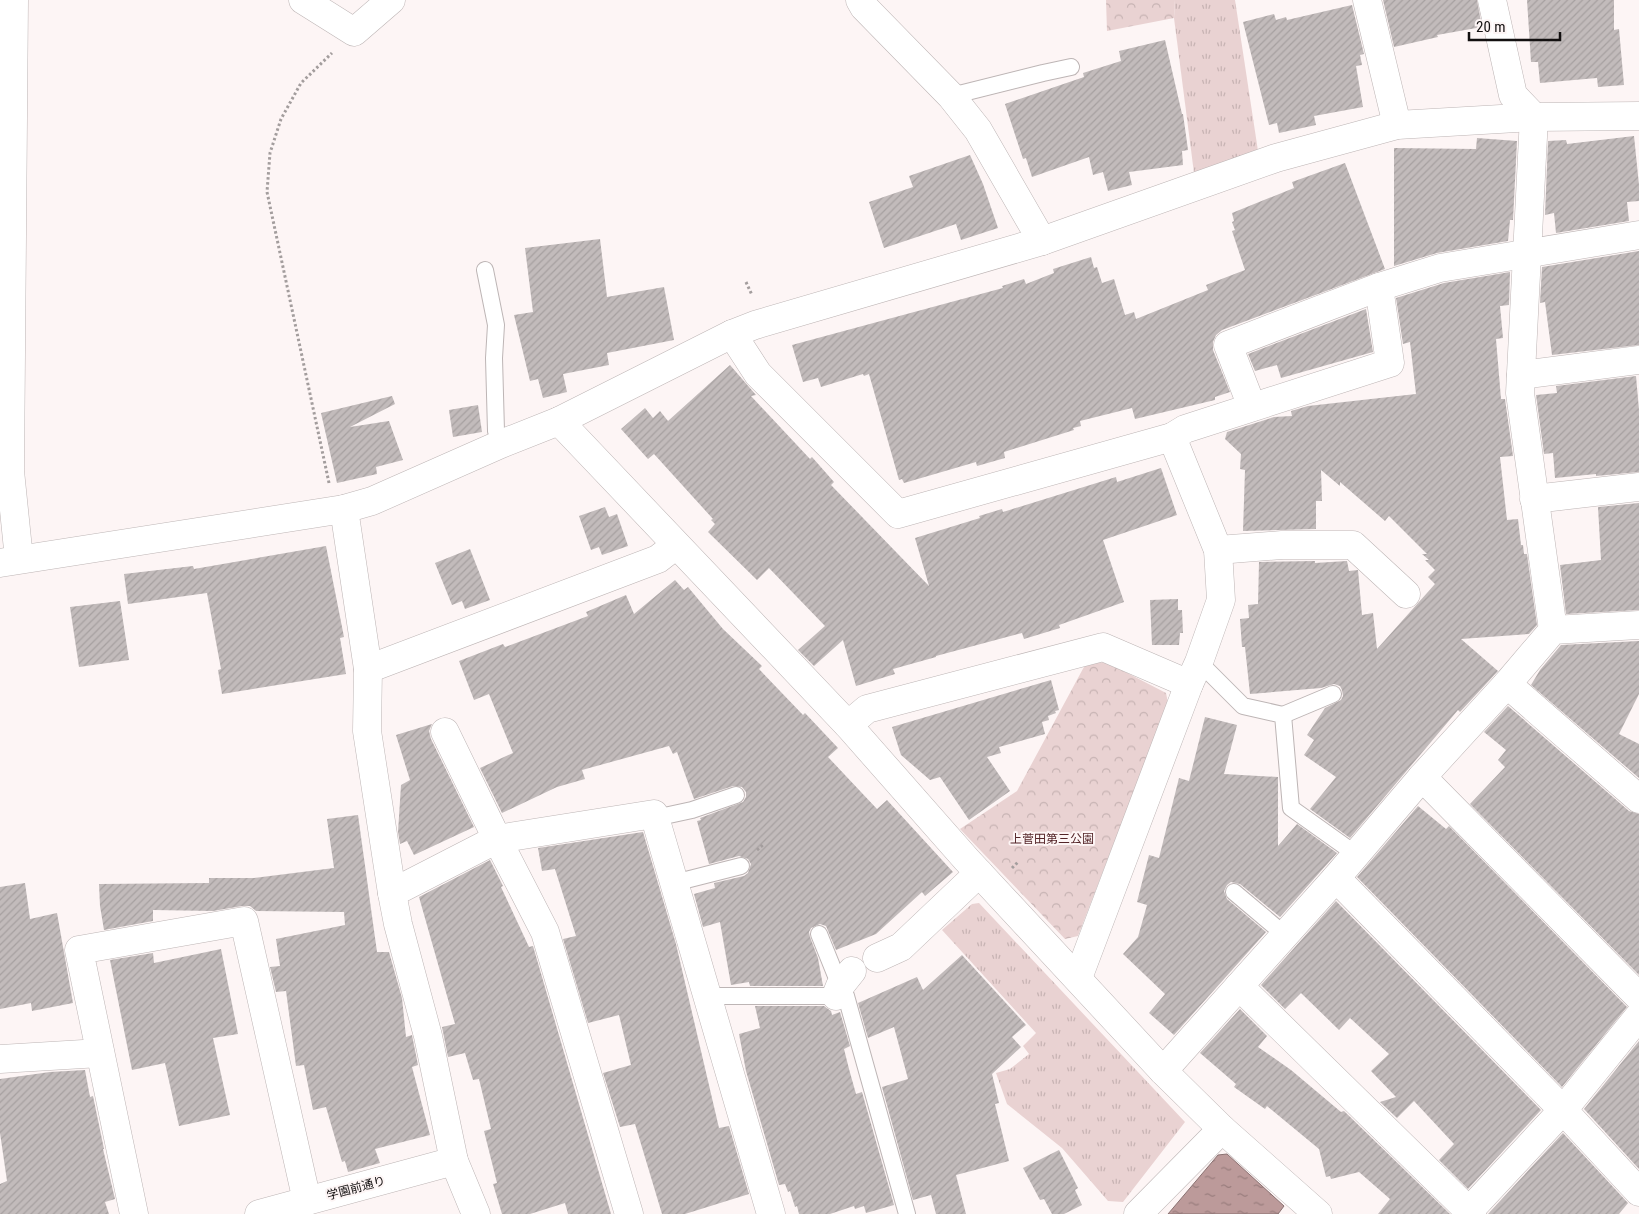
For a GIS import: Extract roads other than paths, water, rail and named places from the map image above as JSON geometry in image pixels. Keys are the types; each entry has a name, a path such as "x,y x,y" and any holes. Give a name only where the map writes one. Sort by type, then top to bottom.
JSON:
{"street":[{"path":"14,0 9,561 339,509 372,501 501,444 559,421 732,334 762,322 1042,241 1276,158 1397,124 1534,116 1639,116"},
{"path":"303,0 354,32 391,0"},
{"path":"860,0 864,7 951,96 978,130 1042,241"},
{"path":"1367,0 1397,124"},
{"path":"1163,1071 1336,878 1422,777 1508,684 1552,630 1520,393 1534,116 1513,95 1492,0"},
{"path":"1252,407 1228,345 1379,287 1440,268 1639,236"},
{"path":"732,334 758,374 898,514 1172,438 1185,429 1390,363 1379,287"},
{"path":"1521,375 1639,360"},
{"path":"559,421 848,725 979,873 1163,1071 1222,1129 1318,1214"},
{"path":"1078,978 1221,600 1218,550 1172,438"},
{"path":"1534,499 1639,487"},
{"path":"339,509 368,669 367,731 398,924 428,1036 454,1161 476,1214"},
{"path":"368,669 658,559 676,545"},
{"path":"1218,550 1282,545 1353,545 1406,594"},
{"path":"1552,630 1639,625"},
{"path":"848,725 867,709 1103,647 1194,673"},
{"path":"1508,684 1639,799"},
{"path":"445,732 496,839 544,932 629,1214"},
{"path":"1422,777 1639,997"},
{"path":"392,893 496,839 654,814 771,1214"},
{"path":"878,958 901,947 979,873"},
{"path":"1336,878 1563,1110 1639,1192"},
{"path":"134,1214 78,950 244,921 308,1201"},
{"path":"1239,986 1471,1213 1563,1110 1639,1016"},
{"path":"0,1059 100,1054"},
{"path":"1138,1214 1222,1129"},
{"name":"学園前通り","path":"259,1214 454,1161"}],"lane":[{"path":"951,96 1071,67"},
{"path":"485,270 496,325 494,358 496,431 501,444"},
{"path":"1194,673 1243,706 1283,715 1333,694"},
{"path":"1283,715 1291,808 1356,855"},
{"path":"655,818 692,810 736,795"},
{"path":"674,883 742,866"},
{"path":"1234,892 1284,935"},
{"path":"819,934 846,996 907,1214"},
{"path":"708,996 842,984"}],"water":[{"path":"1227,1154 1284,1206 1278,1214 1168,1214 1218,1155"}],"park label":[{"name":"上菅田第三公園","path":"1052,839"}]}
